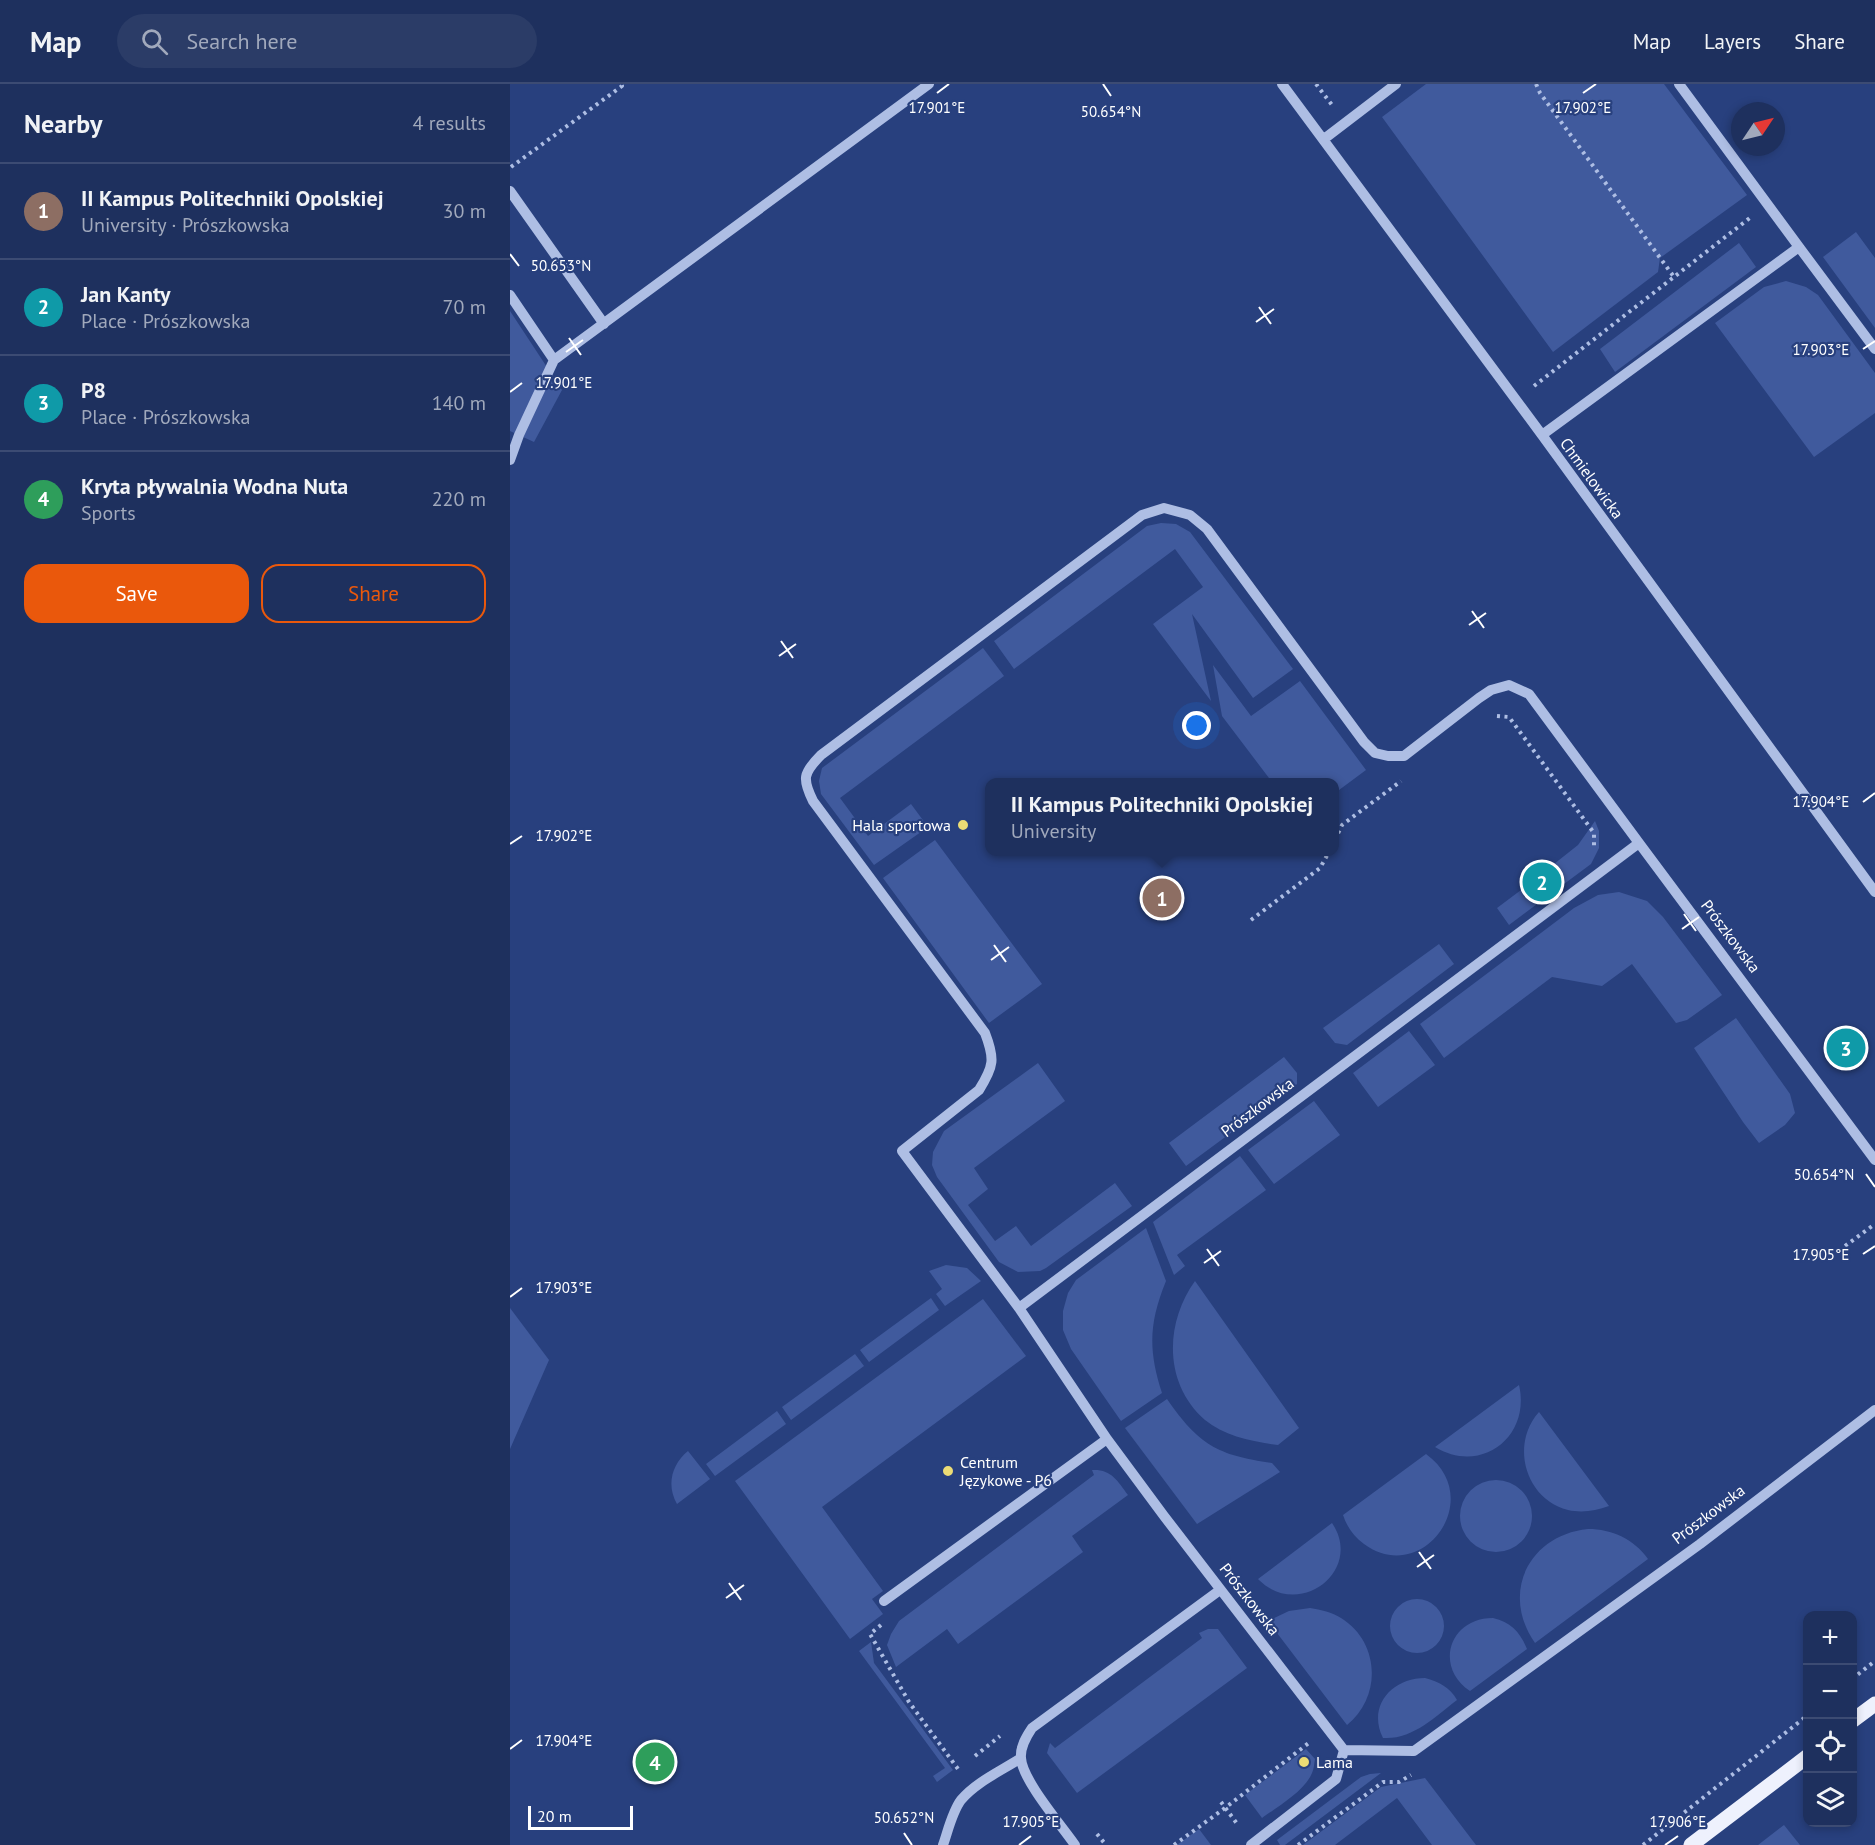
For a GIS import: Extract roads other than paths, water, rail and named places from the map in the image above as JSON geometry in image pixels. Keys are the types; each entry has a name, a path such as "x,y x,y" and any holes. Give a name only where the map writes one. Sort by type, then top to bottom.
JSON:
{"main road":[{"path":"1855,1719 1875,1704"},
{"path":"1691,1845 1803,1760"}],"street":[{"path":"510,460 519,435 554,360 929,84"},
{"name":"Chmielowicka","path":"1282,84 1516,399 1875,892"},
{"path":"1324,139 1396,84"},
{"path":"1679,84 1875,349"},
{"path":"510,192 604,324"},
{"path":"1542,435 1799,247"},
{"path":"510,295 554,360"},
{"path":"1018,1308 902,1151 979,1090 987,1077 993,1055 985,1033 813,801 805,784 808,768 840,741 1142,515 1164,508 1190,515 1207,529 1364,742 1375,753 1404,756 1479,698 1491,690 1509,685 1529,694 1639,843"},
{"name":"Prószkowska","path":"1875,1160 1639,843 1018,1308 1107,1439 1344,1750 1414,1751 1700,1544 1875,1410"},
{"path":"884,1601 1107,1439"},
{"path":"1076,1845 1025,1774 1021,1758 1023,1743 1032,1728 1220,1590"},
{"path":"1251,1845 1336,1779 1344,1750"},
{"path":"943,1845 961,1801 982,1782 1021,1758"}],"place":[{"name":"Hala sportowa","path":"963,825"},
{"name":"Jan Kanty","path":"1542,882"},
{"name":"II Kampus Politechniki Opolskiej","path":"1162,898"},
{"name":"P8","path":"1846,1048"},
{"name":"Centrum Językowe - P6","path":"948,1471"},
{"name":"Kryta pływalnia Wodna Nuta","path":"655,1762"},
{"name":"Lama","path":"1304,1762"}]}
